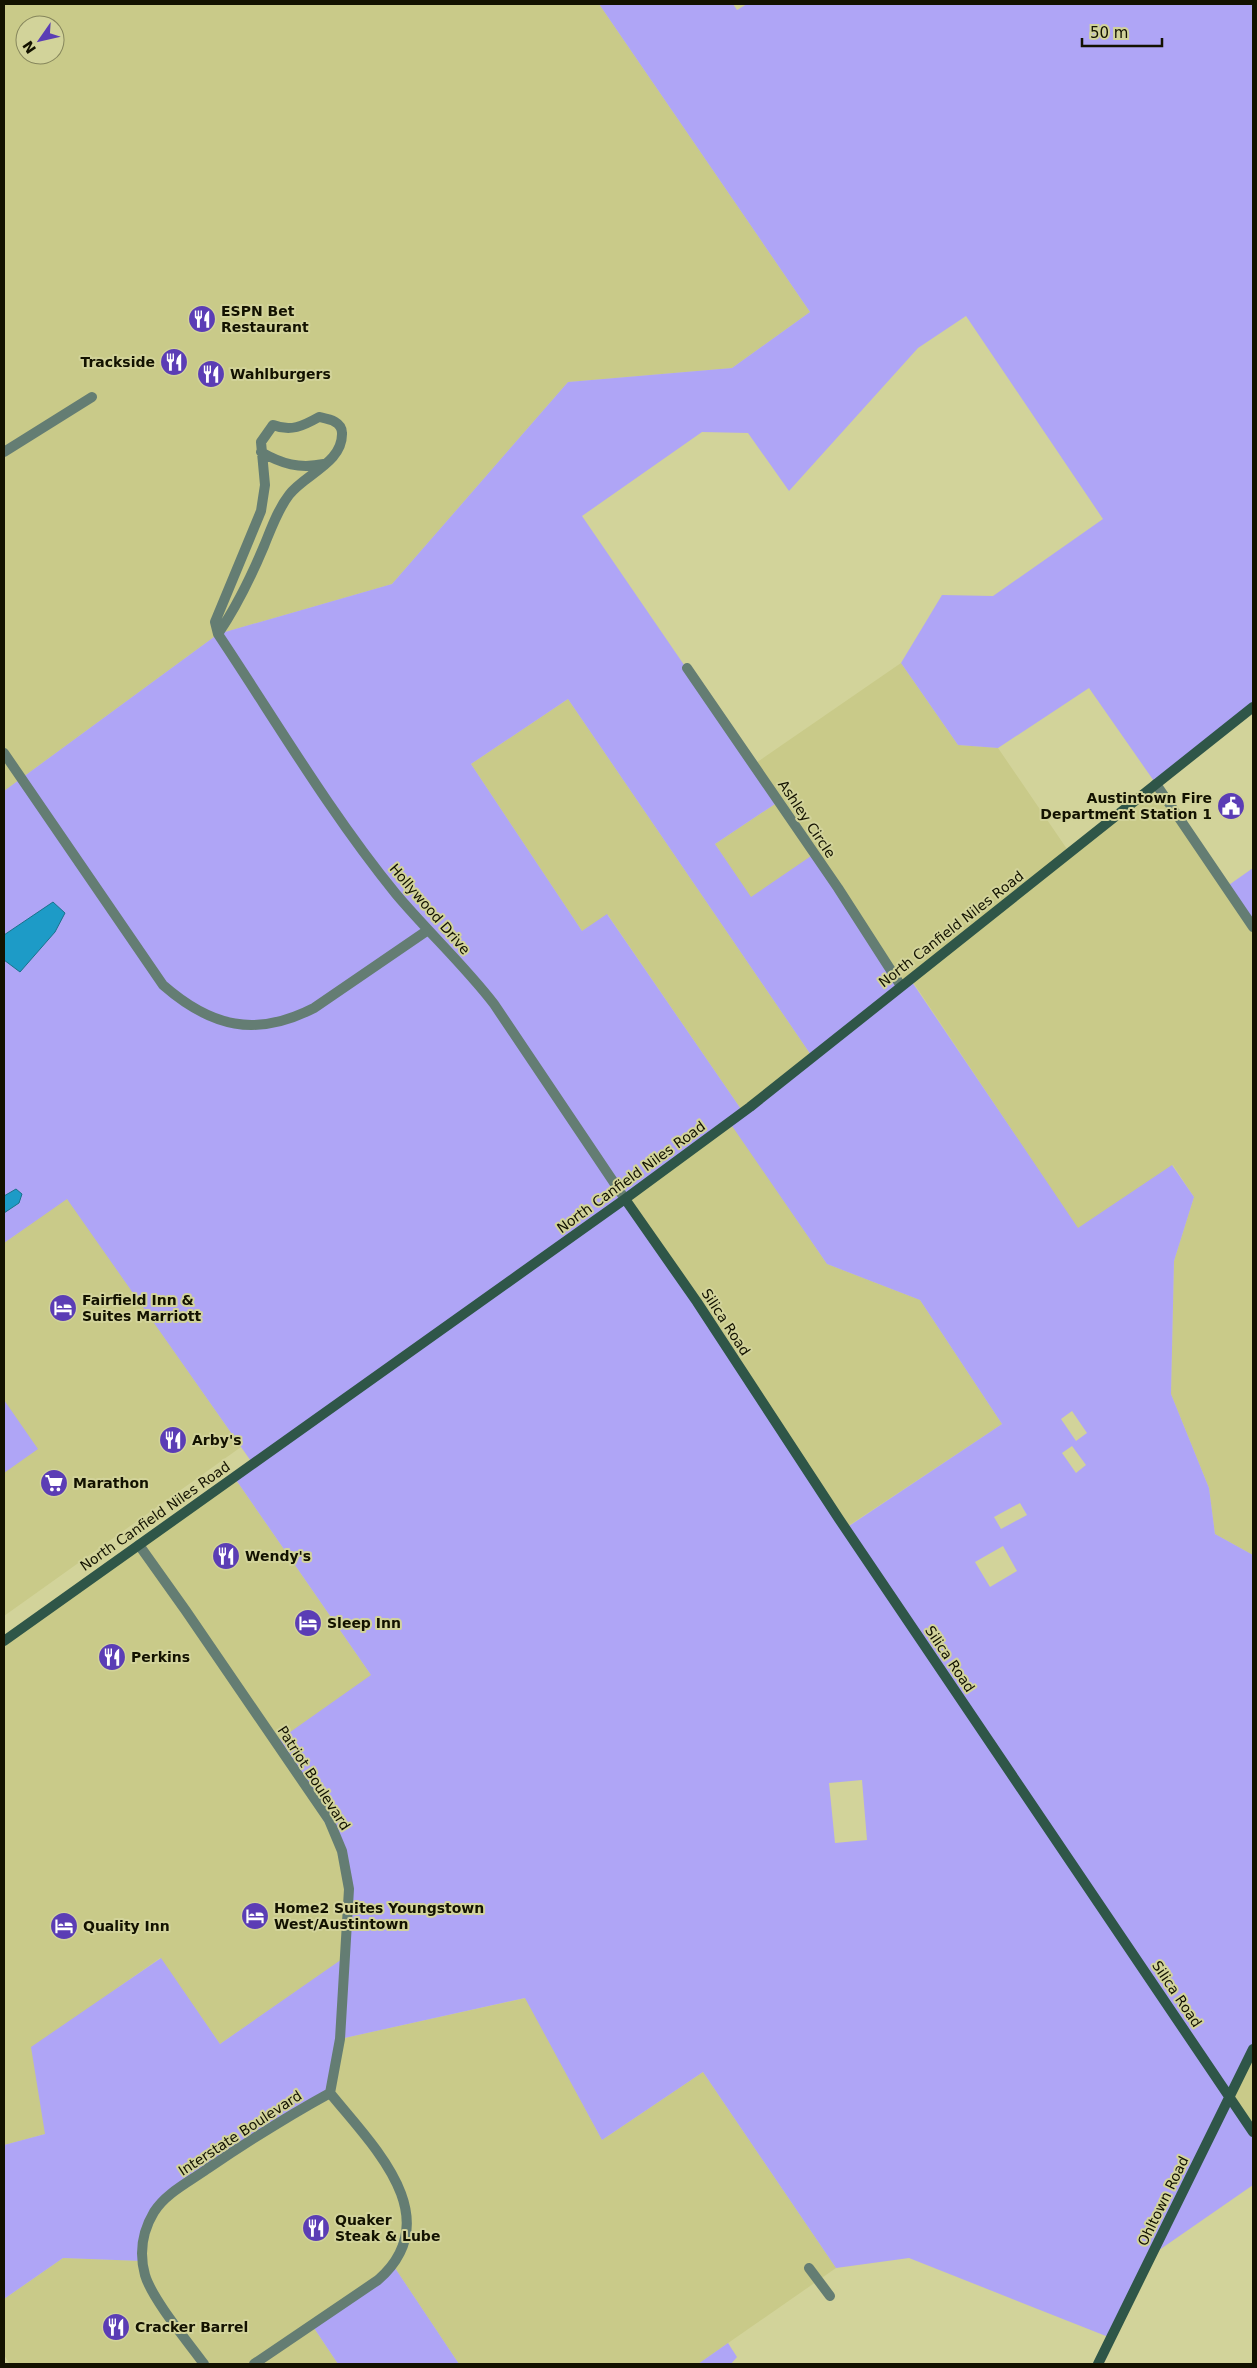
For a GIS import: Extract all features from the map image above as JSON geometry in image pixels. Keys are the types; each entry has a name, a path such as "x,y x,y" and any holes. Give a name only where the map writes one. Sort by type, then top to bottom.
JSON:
{"main road":[{"name":"North Canfield Niles Road","path":"4,1640 625,1199 750,1107 1253,707"},
{"name":"Silica Road","path":"625,1199 697,1302 839,1519 1253,2132"},
{"name":"Ohltown Road","path":"1098,2364 1253,2049"}],"street":[{"path":"4,452 92,397"},
{"path":"319,417 335,422 342,432 337,452 328,463 289,495 274,522 239,603 218,634 215,622 250,540 262,504 264,474 260,452 263,437 273,426 284,430 302,427 319,417"},
{"path":"260,452 284,464 312,466 328,463"},
{"name":"Hollywood Drive","path":"218,634 360,846 396,894 474,978 494,1004 625,1199"},
{"name":"Ashley Circle","path":"687,668 838,888 901,986"},
{"path":"4,753 163,985 183,1003 204,1014 242,1025 259,1026 296,1018 314,1008 428,930"},
{"path":"1156,784 1253,927"},
{"name":"Patriot Boulevard","path":"139,1545 186,1610 328,1820 342,1851 349,1888 349,1911 340,2039 330,2093"},
{"path":"254,2364 378,2280 395,2263 405,2242 408,2212 398,2185 369,2141 330,2093"},
{"name":"Interstate Boulevard","path":"204,2364 147,2279 142,2248 148,2225 159,2206 172,2193 277,2122 330,2093"},
{"path":"809,2268 830,2296"}],"shaded area":[{"path":"4,4 599,4 810,312 732,368 568,382 392,584 218,634 4,791"},
{"path":"599,4 733,4 737,10 747,4 1253,4 1253,707 1156,784 1089,688 998,748 958,745 901,663 942,595 993,596 1103,519 966,316 918,348 789,491 748,433 702,432 582,516 778,802 715,844 751,897 814,854 901,986 910,979 1078,1228 1172,1165 1194,1197 1174,1261 1171,1394 1209,1488 1215,1534 1253,1555 1253,2049 1230,2097 1253,2132 1253,2185 1152,2255 1111,2338 909,2258 836,2268 703,2072 602,2140 525,1998 340,2039 330,2093 172,2193 154,2213 142,2261 63,2258 4,2299 4,2145 45,2134 31,2047 161,1958 220,2044 345,1957 349,1911 342,1851 276,1742 371,1675 234,1477 253,1464 67,1199 4,1243 4,1213 19,1203 16,1189 4,1196 4,791 218,634 392,584 568,382 732,368 810,312","holes":["568,699 813,1058 743,1112 607,914 582,931 471,764","730,1123 827,1264 920,1300 1002,1424 846,1528 625,1200","1072,1411 1087,1433 1076,1441 1061,1419","1072,1446 1086,1465 1076,1473 1062,1453","1020,1503 1027,1515 1001,1529 994,1517","1003,1546 1017,1571 990,1587 975,1562","862,1780 867,1840 835,1843 829,1783"]},
{"path":"901,663 958,745 998,748 1069,852 1156,784 1253,927 1253,1555 1215,1534 1209,1488 1171,1394 1174,1261 1194,1197 1173,1165 1078,1229 911,979 901,986 814,855 751,898 715,844 778,802 753,765"},
{"path":"568,699 813,1058 743,1112 608,915 582,931 471,764"},
{"path":"1253,868 1253,927 1226,887"},
{"path":"730,1122 827,1264 920,1300 1002,1424 845,1528 625,1199"},
{"path":"67,1198 241,1447 4,1616 4,1243"},
{"path":"4,1400 38,1449 4,1473"},
{"path":"234,1477 371,1675 329,1820 346,1866 346,1957 220,2044 160,1958 113,1991 45,2134 4,2145 4,1641"},
{"path":"526,1998 602,2140 703,2072 836,2268 698,2364 459,2364 393,2265 312,2325 338,2364 10,2364 4,2355 4,2299 63,2258 142,2261 153,2213 340,2039"},
{"path":"1253,2049 1253,2132 1230,2097"},
{"path":"393,2265 459,2364 338,2364 312,2325"},
{"path":"728,2343 737,2357 731,2364 698,2364"}],"water":[{"path":"53,902 65,913 55,932 20,972 4,960 4,935"},
{"path":"16,1189 22,1194 19,1203 4,1213 4,1196"}],"place":[{"name":"ESPN Bet Restaurant","path":"202,319"},
{"name":"Trackside","path":"174,362"},
{"name":"Wahlburgers","path":"211,374"},
{"name":"Austintown Fire Department Station 1","path":"1231,806"},
{"name":"Fairfield Inn & Suites Marriott","path":"63,1308"},
{"name":"Arby's","path":"173,1440"},
{"name":"Marathon","path":"54,1483"},
{"name":"Wendy's","path":"226,1556"},
{"name":"Sleep Inn","path":"308,1623"},
{"name":"Perkins","path":"112,1657"},
{"name":"Home2 Suites Youngstown West/Austintown","path":"255,1916"},
{"name":"Quality Inn","path":"64,1926"},
{"name":"Quaker Steak & Lube","path":"316,2228"},
{"name":"Cracker Barrel","path":"116,2327"}]}
